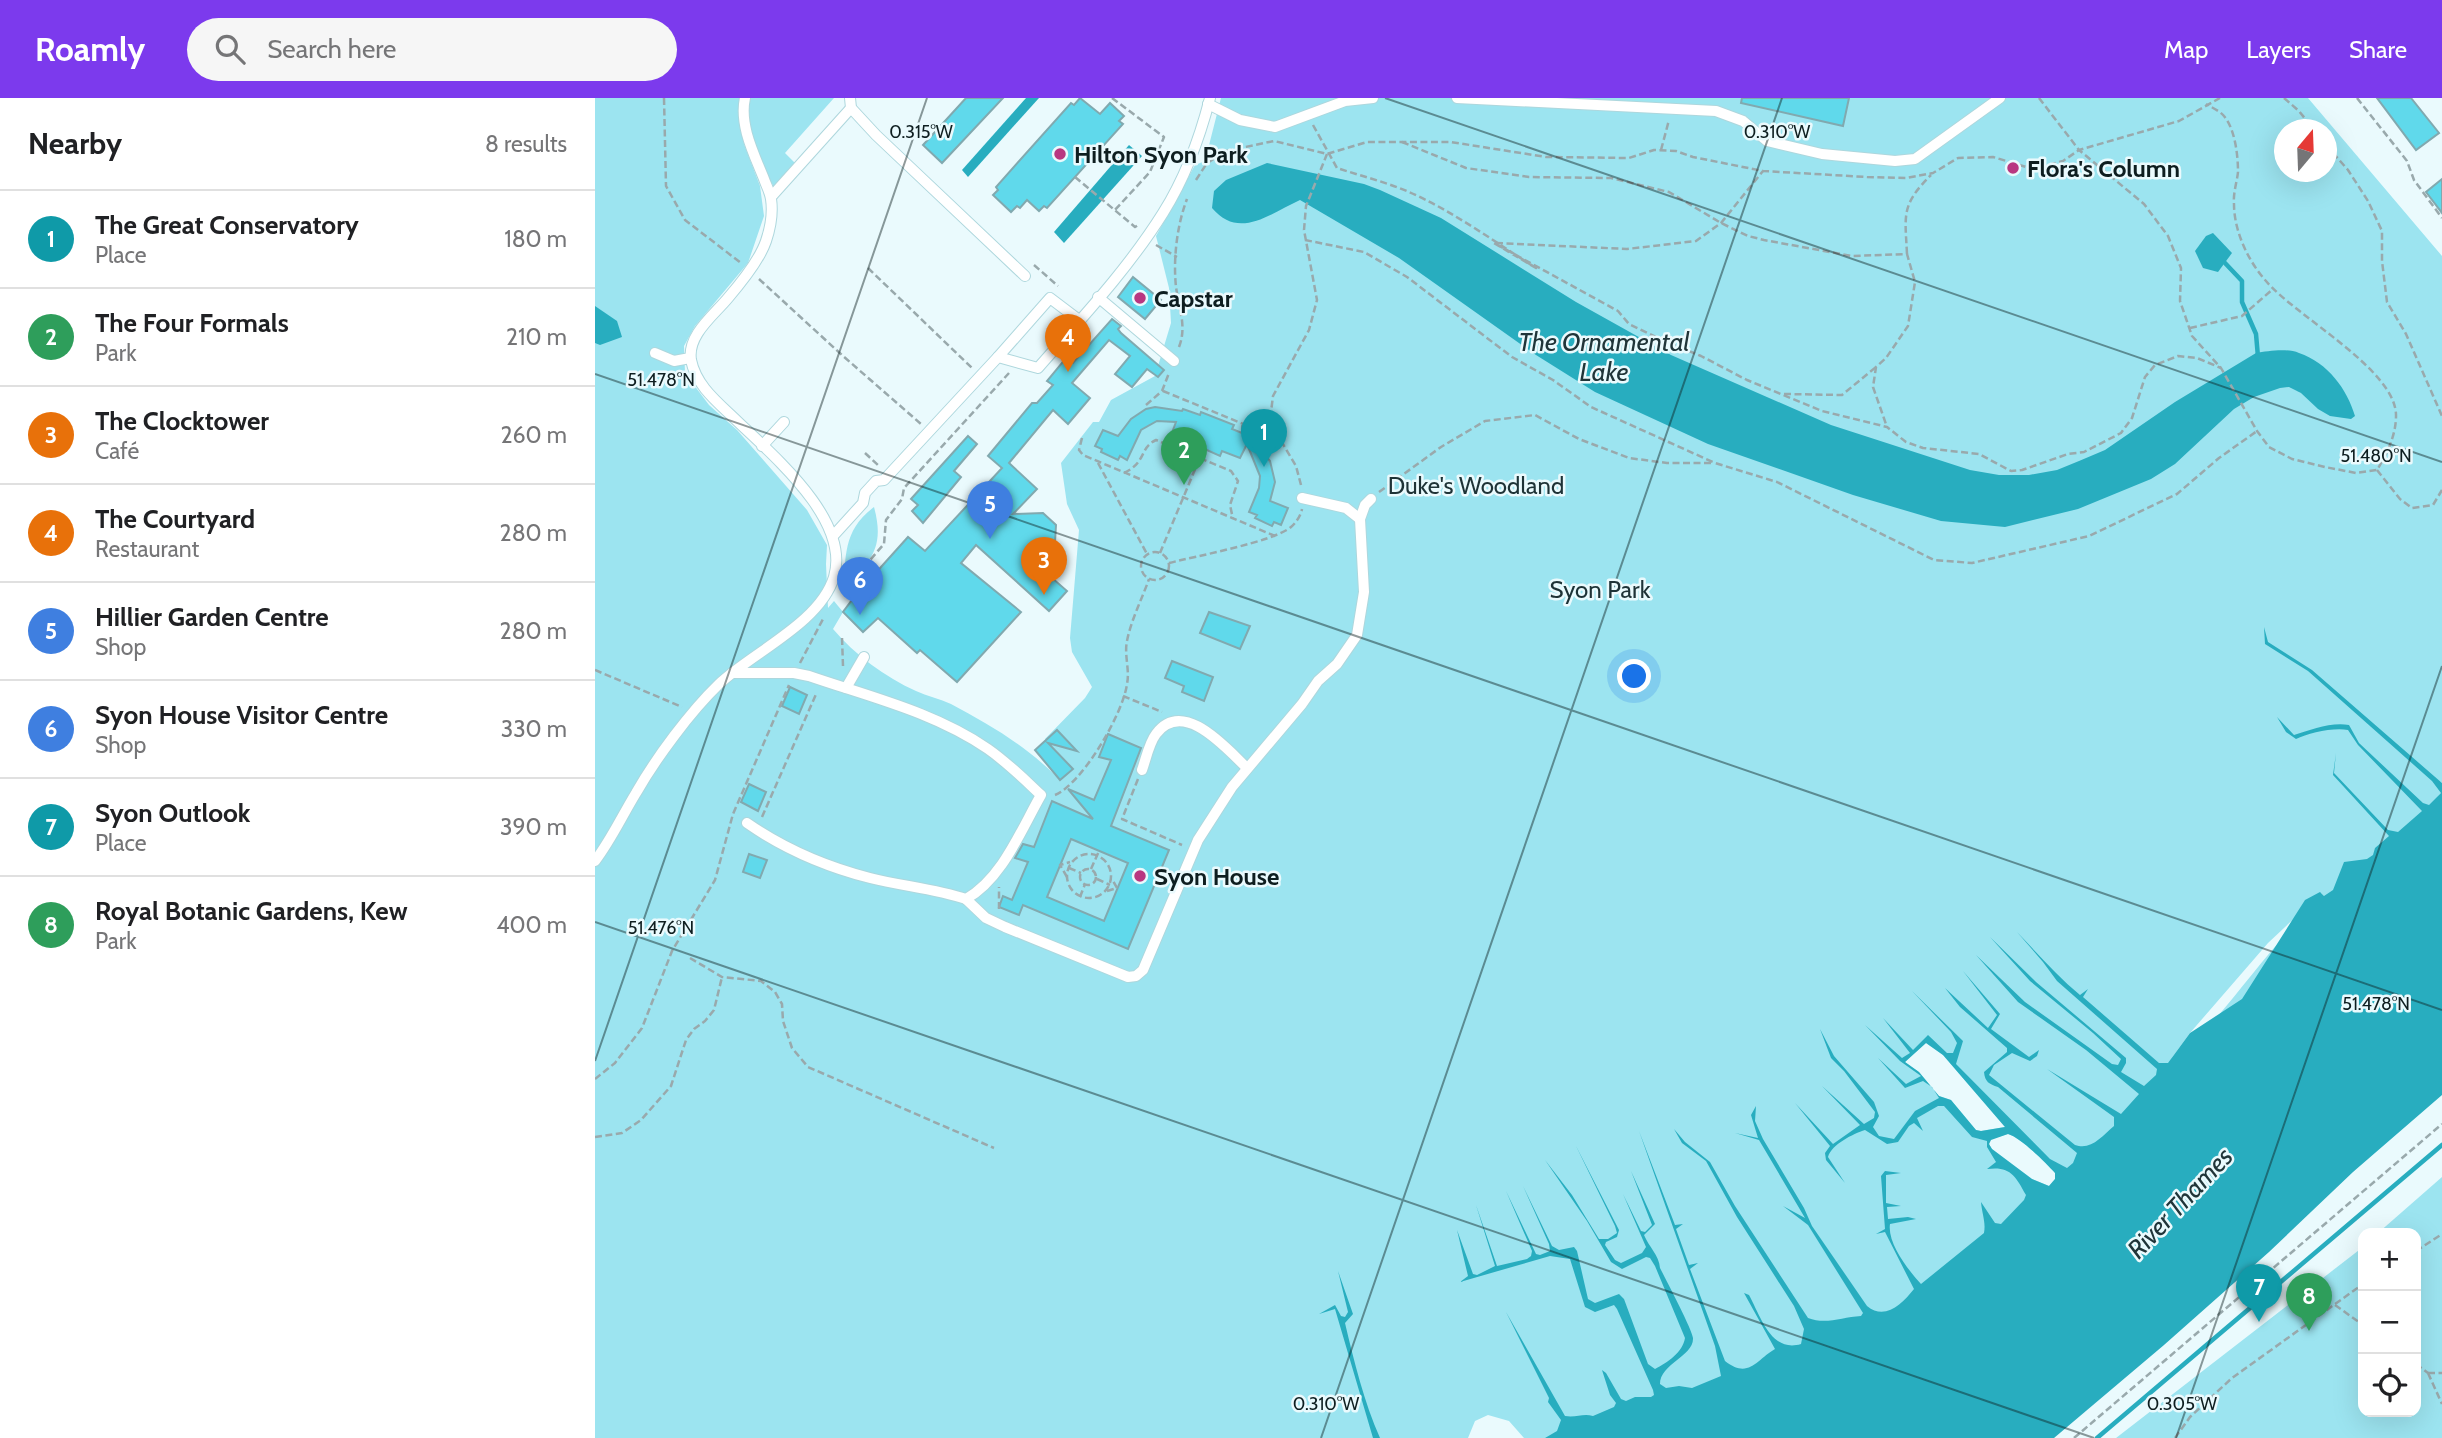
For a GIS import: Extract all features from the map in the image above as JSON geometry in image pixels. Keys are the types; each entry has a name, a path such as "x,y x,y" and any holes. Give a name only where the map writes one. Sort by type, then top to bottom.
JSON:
{"lane":[{"path":"595,861 648,774 692,712 732,673 789,631 820,601 830,586 836,564 833,536 814,505 782,465 701,387 690,358 694,340 703,325 727,299 766,242 771,197 748,139 743,106 745,98"},
{"path":"997,357 1038,368 1137,251 1164,212 1181,178 1198,139 1209,101 1240,120 1275,127 1345,101 1373,98"},
{"path":"1457,98 1716,111 1743,121 1767,141 1822,155 1895,161 1915,159 2000,98"},
{"path":"1675,108 1682,98"},
{"path":"771,197 851,103 876,135 1025,276"},
{"path":"1098,297 1174,361"},
{"path":"833,536 863,503 865,493 876,481 884,480 1050,298 1079,320"},
{"path":"655,354 674,361 690,358"},
{"path":"762,446 783,422"},
{"path":"1303,498 1346,508 1360,519"},
{"path":"747,822 803,855 867,877 949,893 966,899 986,918 1005,928 1128,977 1136,976 1143,970 1198,840 1246,767 1302,704 1318,681 1337,664 1357,635 1364,592 1360,519 1364,505 1371,499"},
{"path":"846,688 864,657"},
{"path":"732,673 794,673 920,713 988,749 1041,795 1000,865 975,894 966,899"},
{"path":"1142,770 1155,735 1169,721 1178,719 1200,728 1246,767"}],"path":[{"path":"664,98 666,187 685,220 749,269 843,356 929,430"},
{"path":"1112,98 1164,137 1150,173 1114,211"},
{"path":"2039,98 2079,150 2144,204 2168,236 2181,268 2180,300 2192,335 2221,368 2269,447 2293,458 2356,473 2377,470"},
{"path":"1780,393 1842,395 1885,358 1908,326 1915,282 1907,254 1905,211 1920,186 1933,173 1958,158 1993,157 2033,169 2063,161 2079,150 2179,121 2220,98"},
{"path":"2284,98 2305,119"},
{"path":"2357,98 2407,161 2414,180 2442,218"},
{"path":"2206,104 2224,116 2235,142 2238,172 2234,204 2243,246 2266,281 2374,371 2392,397 2396,415 2392,439 2377,470"},
{"path":"1661,150 1675,108"},
{"path":"1308,116 1337,168 1406,191 1513,254 1536,268 1494,243"},
{"path":"1146,405 1162,391 1183,336 1176,285 1182,213 1191,189 1207,163 1226,151 1274,141 1327,154 1367,142 1451,142 1546,157 1629,158 1654,150 1676,151 1763,172 1906,178 1933,173"},
{"path":"1401,142 1466,168 1529,177 1611,178 1669,192 1748,236 1852,256 1907,254"},
{"path":"1169,563 1275,536 1292,527 1303,512 1303,498 1296,467 1280,439 1271,412 1273,396 1309,330 1317,300 1305,240 1306,206 1327,154"},
{"path":"2337,158 2368,201 2382,231 2382,261 2387,302 2406,334 2442,416"},
{"path":"1494,243 1627,249 1696,241 1721,223 1763,172"},
{"path":"1075,177 1135,227 1139,224 1149,232"},
{"path":"1305,240 1364,253 1408,276 1512,357 1553,380 1591,407 1715,463 1777,482 1934,560 1972,563 2089,536 2177,494 2219,458 2257,431"},
{"path":"1494,243 1618,311 1629,324 1780,393 1822,411 1887,427 1906,442 1923,448 1979,454 2011,471 2084,452 2121,433 2132,418 2145,377 2155,365 2178,356 2197,358 2221,368"},
{"path":"1155,244 1177,257"},
{"path":"868,268 979,375"},
{"path":"2190,328 2242,316 2273,288"},
{"path":"1875,367 1874,387 1887,427"},
{"path":"842,592 884,544 886,520 902,499 904,488 1008,373 1038,368"},
{"path":"1162,391 1280,439"},
{"path":"1371,499 1441,447 1485,421 1535,415 1579,439 1629,458 1667,463 1715,463"},
{"path":"1082,438 1079,450 1083,456 1275,536"},
{"path":"1124,473 1138,466 1148,444 1156,440 1200,458 1236,475 1237,485 1230,505 1233,520"},
{"path":"1160,553 1204,448"},
{"path":"865,453 883,469"},
{"path":"1098,463 1147,554"},
{"path":"2377,470 2400,499 2412,508 2433,505 2442,490"},
{"path":"897,482 904,488"},
{"path":"1160,553 1169,563 1168,571 1165,576 1156,580 1149,579 1144,576 1140,567 1142,558 1147,554 1160,553"},
{"path":"1041,795 1053,796 1063,792 1080,776 1108,734 1127,685 1127,642 1149,579"},
{"path":"595,1079 615,1063 642,1028 672,951 715,880 733,814 794,673 828,611"},
{"path":"595,670 692,712"},
{"path":"757,830 822,680"},
{"path":"1123,696 1178,719"},
{"path":"1142,770 1122,819 1189,848"},
{"path":"1098,853 1108,864 1117,888 1092,899 1080,897 1071,890 1060,865 1087,854 1098,853"},
{"path":"1091,869 1098,853"},
{"path":"1067,877 1073,861"},
{"path":"1069,868 1081,873"},
{"path":"1081,873 1091,869"},
{"path":"1085,884 1092,884 1096,879 1091,869"},
{"path":"1081,873 1085,884"},
{"path":"1096,879 1110,885"},
{"path":"1106,891 1112,879"},
{"path":"1080,897 1085,884"},
{"path":"690,958 722,977 761,981 775,992 782,1004 783,1021 792,1048 808,1067 994,1148"},
{"path":"595,1137 622,1133 641,1121 671,1086 686,1040 714,1010 722,977"},
{"path":"2074,1438 2442,1125"},
{"path":"2421,1248 2442,1234"},
{"path":"2175,1438 2190,1417 2232,1378 2358,1287"},
{"path":"2334,1304 2358,1321"},
{"path":"2421,1368 2428,1373 2442,1404"},
{"path":"2428,1373 2442,1373"}],"green space":[{"name":"Syon Park","path":"595,98 740,98 744,144 760,186 764,216 748,263 695,326 684,346 685,373 709,405 737,430 807,510 827,545 828,608 834,601 843,612 833,629 842,639 882,672 904,685 951,704 992,727 1031,754 1055,775 1068,763 1045,739 1085,698 1092,687 1072,652 1070,638 1079,530 1067,504 1061,463 1093,422 1099,422 1111,400 1155,376 1171,323 1169,288 1156,236 1195,165 1205,161 1221,98 2308,98 2326,119 2274,119 2274,182 2337,182 2337,132 2442,256 2442,783 2438,780 2442,792 2179,1095 1727,1438 1524,1438 1509,1421 1488,1415 1475,1421 1468,1438 595,1438","holes":["2321,893 2324,896 2279,942 2212,1023 2171,1059 2190,1033 2268,943","1926,1043 1943,1055 2005,1127 1976,1130 1951,1100 1939,1096 1919,1072 1905,1062","2008,1134 2026,1145 2055,1173 2055,1179 2049,1186 2032,1179 1992,1149 1989,1144 1991,1139"]},
{"path":"750,98 834,98 785,153 796,164 774,187 754,141 749,120"},
{"path":"874,507 878,535 876,545 867,564 842,592 851,535 856,525"},
{"path":"2442,1177 2442,1438 2116,1438 2358,1251 2358,1417 2421,1417 2421,1228 2384,1228"}],"water":[{"path":"1026,98 1039,98 968,177 962,170"},
{"path":"1129,145 1142,156 1064,243 1054,232"},
{"name":"The Ornamental Lake","path":"1267,163 1364,184 1380,190 1441,218 1576,302 1671,355 1831,425 1970,470 1999,475 2029,475 2057,470 2105,450 2175,402 2256,353 2266,351 2294,351 2319,363 2335,378 2347,396 2355,416 2351,419 2330,416 2301,393 2289,387 2280,388 2254,397 2234,409 2175,464 2151,479 2078,509 2005,527 1941,521 1853,495 1708,444 1595,392 1536,355 1399,258 1300,200 1266,217 1244,223 1222,217 1212,208 1214,191 1226,180"},
{"path":"2213,233 2232,253 2218,272 2203,268 2195,251 2206,236"},
{"path":"595,306 617,321 622,337 600,345 595,343"},
{"name":"River Thames","path":"2264,627 2268,642 2312,670 2442,783 2442,1095 2353,1172 2269,1252 2164,1345 2054,1438 1545,1438 1557,1431 1561,1420 1548,1402 1549,1398 1506,1312 1565,1416 1593,1416 1614,1407 1616,1403 1610,1395 1602,1370 1621,1399 1626,1401 1635,1397 1651,1397 1654,1395 1653,1390 1614,1305 1595,1312 1585,1307 1570,1259 1550,1256 1460,1282 1468,1276 1457,1230 1473,1274 1477,1275 1495,1266 1476,1205 1497,1266 1527,1259 1532,1251 1506,1191 1536,1254 1550,1251 1523,1186 1552,1246 1559,1250 1574,1247 1577,1251 1588,1299 1595,1303 1619,1294 1624,1299 1648,1364 1655,1369 1678,1352 1685,1338 1655,1266 1650,1258 1646,1257 1622,1269 1611,1262 1587,1221 1545,1160 1572,1195 1599,1239 1608,1239 1617,1233 1615,1226 1576,1146 1619,1230 1617,1237 1605,1245 1615,1260 1621,1263 1642,1253 1646,1247 1623,1194 1641,1231 1645,1232 1652,1225 1631,1171 1655,1224 1644,1235 1658,1259 1693,1338 1688,1350 1665,1371 1660,1384 1666,1388 1692,1388 1721,1376 1715,1346 1639,1131 1675,1225 1683,1224 1676,1229 1689,1265 1698,1263 1690,1269 1725,1361 1740,1369 1747,1368 1775,1349 1744,1293 1749,1295 1768,1331 1782,1343 1801,1344 1804,1329 1794,1306 1737,1217 1706,1161 1682,1143 1674,1129 1685,1142 1710,1162 1735,1206 1808,1318 1828,1321 1861,1316 1863,1313 1808,1225 1783,1206 1805,1218 1759,1140 1735,1133 1758,1138 1751,1115 1756,1106 1755,1121 1763,1139 1812,1226 1867,1306 1880,1312 1893,1309 1914,1289 1885,1232 1876,1234 1885,1229 1881,1176 1885,1171 1901,1173 1886,1175 1886,1203 1901,1206 1887,1207 1888,1219 1916,1219 1890,1224 1890,1232 1900,1256 1921,1284 1984,1233 1981,1202 1995,1223 2001,1224 2026,1195 2011,1173 1995,1168 1987,1169 1996,1162 1987,1147 1987,1141 1972,1137 1944,1106 1938,1106 1917,1118 1923,1131 1914,1123 1898,1142 1887,1144 1865,1130 1838,1144 1828,1157 1845,1183 1826,1160 1825,1153 1830,1146 1795,1103 1833,1144 1860,1125 1822,1086 1864,1124 1874,1118 1875,1112 1831,1058 1820,1029 1834,1056 1874,1102 1879,1116 1873,1127 1879,1136 1894,1139 1915,1111 1939,1098 1934,1090 1939,1096 1951,1100 1976,1130 2005,1127 1943,1055 1926,1043 1905,1062 1919,1072 1931,1086 1923,1081 1905,1088 1878,1058 1906,1084 1921,1076 1900,1061 1865,1025 1902,1058 1910,1053 1883,1018 1913,1050 1928,1035 1947,1053 1953,1053 1957,1043 1951,1032 1912,991 1963,1041 1956,1064 2050,1159 2067,1168 2073,1163 2077,1153 1985,1078 1984,1072 2007,1052 2007,1048 1960,1007 1945,988 1988,1028 1997,1015 1963,971 2000,1014 1991,1029 2029,1057 2039,1050 2037,1056 2030,1061 2012,1053 1994,1065 1989,1075 2075,1145 2086,1146 2096,1142 2114,1126 2114,1117 2047,1069 2121,1114 2139,1094 2086,1050 2018,1002 1976,955 2025,1002 2112,1064 2118,1065 2121,1059 2030,981 1990,937 2036,982 2126,1058 2121,1072 2144,1086 2156,1075 2157,1069 2057,981 2017,932 2080,995 2088,989 2083,997 2159,1063 2168,1063 2190,1033 2242,999 2305,900 2320,892 2324,896 2333,890 2344,862 2367,859 2389,836 2333,775 2336,753 2334,773 2388,830 2398,832 2422,811 2358,745 2348,730 2321,731 2296,739 2286,732 2277,717 2294,735 2328,726 2349,725 2359,743 2423,803 2429,805 2441,793 2432,781 2308,671 2265,644","holes":["2008,1134 2026,1145 2055,1173 2055,1179 2049,1186 2032,1179 1992,1149 1989,1144 1991,1140"]},
{"path":"1338,1271 1353,1314 1345,1323 1352,1352 1364,1396 1380,1438 1373,1438 1335,1309 1319,1314 1335,1305 1341,1316 1345,1317 1348,1312"}],"building":[{"path":"966,98 1003,98 942,163 923,145"},
{"name":"Hilton Syon Park","path":"1080,98 1100,114 1110,103 1124,116 1119,121 1123,124 1047,208 1044,206 1039,211 1027,200 1020,208 1017,206 1011,212 993,195 998,190 996,187 1071,103 1074,105"},
{"path":"1742,98 1849,98 1843,126 1741,103"},
{"path":"2377,98 2411,98 2439,133 2416,150"},
{"path":"2442,179 2442,213 2426,192"},
{"name":"Capstar","path":"1133,277 1161,300 1145,319 1118,297"},
{"path":"1112,319 1121,326 1118,329 1121,333 1164,370 1158,377 1147,369 1132,387 1115,374 1130,356 1109,340 1072,383 1090,398 1068,424 1053,410 1009,463 1037,489 1013,514 1043,513 1056,525 1055,542 1036,564 1067,591 1049,611 976,545 961,563 1021,612 957,682 920,650 917,653 878,618 863,632 843,612 855,596 908,537 925,551 1002,468 988,456 1032,403 1037,403 1053,385 1047,381 1066,358 1073,363"},
{"path":"1146,409 1183,409 1200,415 1201,412 1234,425 1232,429 1242,433 1242,427 1270,461 1275,482 1270,501 1288,508 1281,525 1274,522 1272,526 1249,512 1259,488 1260,476 1247,444 1240,458 1222,451 1220,456 1189,442 1191,438 1173,430 1176,422 1157,421 1141,430 1127,460 1120,456 1118,460 1095,446 1103,430 1118,436 1131,419"},
{"path":"968,436 977,444 954,471 961,477 923,523 912,511 918,505 911,499"},
{"path":"1209,612 1250,626 1240,649 1200,633"},
{"path":"1172,661 1213,677 1204,701 1182,692 1184,686 1165,678"},
{"path":"790,687 807,695 799,714 782,706"},
{"path":"1057,730 1077,751 1048,743 1073,769 1060,780 1035,750"},
{"name":"Syon House","path":"1108,734 1141,748 1111,826 1169,850 1128,949 1023,905 1019,915 999,907 1003,896 1012,900 1028,862 1015,858 1023,844 1034,847 1052,801 1093,819 1068,789 1094,800 1111,760 1099,757","holes":["1071,839 1128,863 1104,921 1047,897"]},
{"path":"749,784 766,792 758,811 741,802"},
{"path":"749,854 767,860 760,878 743,872"}],"waterway":[{"path":"2225,263 2242,281 2242,302 2256,334 2258,357"},
{"path":"2097,1438 2442,1145"}],"place":[{"name":"Hilton Syon Park","path":"1060,154"},
{"name":"Flora's Column","path":"2013,168"},
{"name":"Capstar","path":"1140,298"},
{"name":"The Courtyard","path":"1068,372"},
{"name":"The Great Conservatory","path":"1264,467"},
{"name":"The Four Formals","path":"1184,485"},
{"name":"Hillier Garden Centre","path":"990,539"},
{"name":"The Clocktower","path":"1044,595"},
{"name":"Syon House Visitor Centre","path":"860,615"},
{"name":"Syon House","path":"1140,876"},
{"name":"Syon Outlook","path":"2259,1322"},
{"name":"Royal Botanic Gardens, Kew","path":"2309,1331"}],"park label":[{"name":"Duke's Woodland","path":"1476,485"}]}
